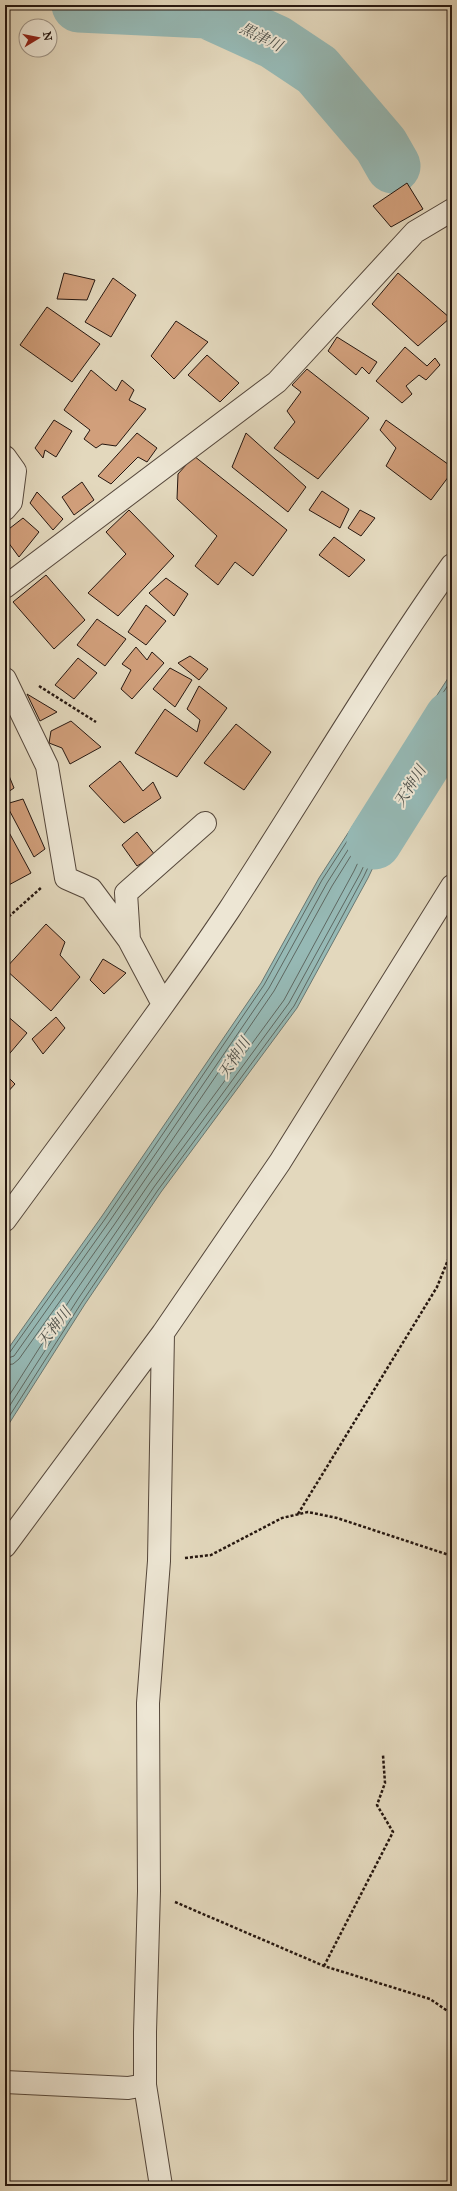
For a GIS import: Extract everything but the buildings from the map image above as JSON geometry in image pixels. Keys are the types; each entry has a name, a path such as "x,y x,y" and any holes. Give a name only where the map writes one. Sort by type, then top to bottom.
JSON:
{"street":[{"path":"5,587 277,382 415,232 452,210"},
{"path":"5,457 16,471 11,502 5,510"},
{"path":"5,1220 163,1004 228,910 408,627 452,565"},
{"path":"5,679 46,766 66,878 91,889 129,940 163,1004"},
{"path":"129,940 126,893 205,823"},
{"path":"5,1546 163,1333 280,1162 452,886"},
{"path":"162,2186 145,2085 149,1891 148,1703 159,1561 163,1333"},
{"path":"5,2082 128,2088 145,2085"}],"path":[{"path":"36,683 96,722"},
{"path":"5,920 40,888 66,878"},
{"path":"298,1514 437,1288 452,1250"},
{"path":"159,1561 211,1555 282,1518 308,1512 336,1518 452,1556"},
{"path":"324,1966 393,1832 377,1805 385,1782 384,1755"},
{"path":"149,1891 324,1966 430,1999 452,2014"}],"water":[{"path":"452,672 452,701 368,878 297,1008 161,1192 85,1304 5,1430 5,1353 102,1216 261,983 319,878"}],"waterway":[{"name":"黒津川","path":"79,5 207,11 275,42 317,70 381,145 393,166"},
{"name":"天神川","path":"374,842 452,718"}]}
